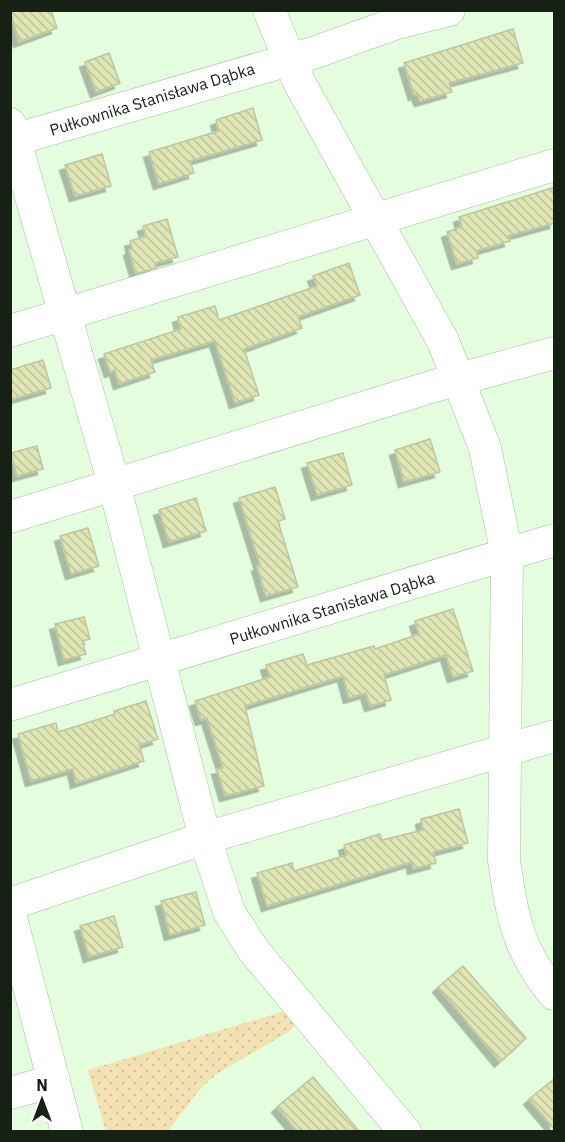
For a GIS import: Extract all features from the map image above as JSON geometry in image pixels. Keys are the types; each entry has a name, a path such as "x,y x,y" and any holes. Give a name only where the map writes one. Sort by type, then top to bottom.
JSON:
{"street":[{"path":"269,10 289,59 374,220 443,340 484,448 507,555 504,860 510,903 521,944 555,994"},
{"name":"Pułkownika Stanisława Dąbka","path":"405,1131 241,934 229,912 205,838 114,484 12,135 289,59 397,23 449,10"},
{"path":"10,331 555,165"},
{"path":"10,517 459,380 555,353"},
{"name":"Pułkownika Stanisława Dąbka","path":"158,661 555,540"},
{"path":"10,705 158,661"},
{"path":"10,904 205,838 555,736"},
{"path":"10,914 67,1131"},
{"path":"10,1093 54,1081"}],"shaded area":[{"path":"288,1010 297,1022 290,1031 218,1073 200,1089 168,1131 106,1131 88,1070"}],"building":[{"path":"10,10 51,10 57,28 19,42"},
{"path":"513,29 523,63 449,83 452,92 420,101 417,94 414,95 404,63"},
{"path":"109,53 120,83 96,92 85,62"},
{"path":"253,108 262,140 190,161 194,173 159,184 149,152 219,131 216,120"},
{"path":"102,154 111,186 75,196 65,165"},
{"path":"555,187 555,223 508,236 510,241 476,251 478,258 457,264 447,232 462,227 459,217"},
{"path":"167,219 178,257 155,263 156,268 136,274 129,250 132,248 130,241 146,236 143,226"},
{"path":"349,263 360,295 298,317 302,328 244,349 259,395 235,403 215,341 151,360 155,372 119,384 115,370 110,372 104,354 181,329 178,317 215,306 219,320 317,286 313,276"},
{"path":"43,360 51,388 10,400 10,370"},
{"path":"430,439 440,472 404,482 395,450"},
{"path":"37,446 43,469 17,476 11,453"},
{"path":"343,453 352,485 317,495 307,463"},
{"path":"275,487 285,519 278,521 298,587 266,596 257,566 260,565 239,498"},
{"path":"196,498 206,531 169,542 159,510"},
{"path":"88,528 99,566 71,574 60,536"},
{"path":"453,609 473,671 453,677 446,655 384,675 391,700 370,706 366,693 349,698 343,676 245,706 264,786 225,796 217,769 223,768 207,718 201,720 195,701 270,677 266,665 303,654 307,665 374,646 375,649 419,634 415,621"},
{"path":"84,617 90,639 82,641 86,654 64,660 55,624"},
{"path":"146,701 158,739 139,745 144,761 76,783 73,769 31,781 18,734 56,723 58,732 115,714 114,711"},
{"path":"459,809 468,843 433,852 436,863 413,869 412,862 267,906 257,873 292,863 294,871 347,855 344,845 380,834 382,840 423,830 421,819"},
{"path":"196,892 205,925 170,935 161,901"},
{"path":"114,916 123,947 89,957 80,926"},
{"path":"463,966 526,1038 500,1062 438,987"},
{"path":"313,1077 359,1131 297,1131 277,1107"},
{"path":"555,1078 555,1130 529,1099"}]}
